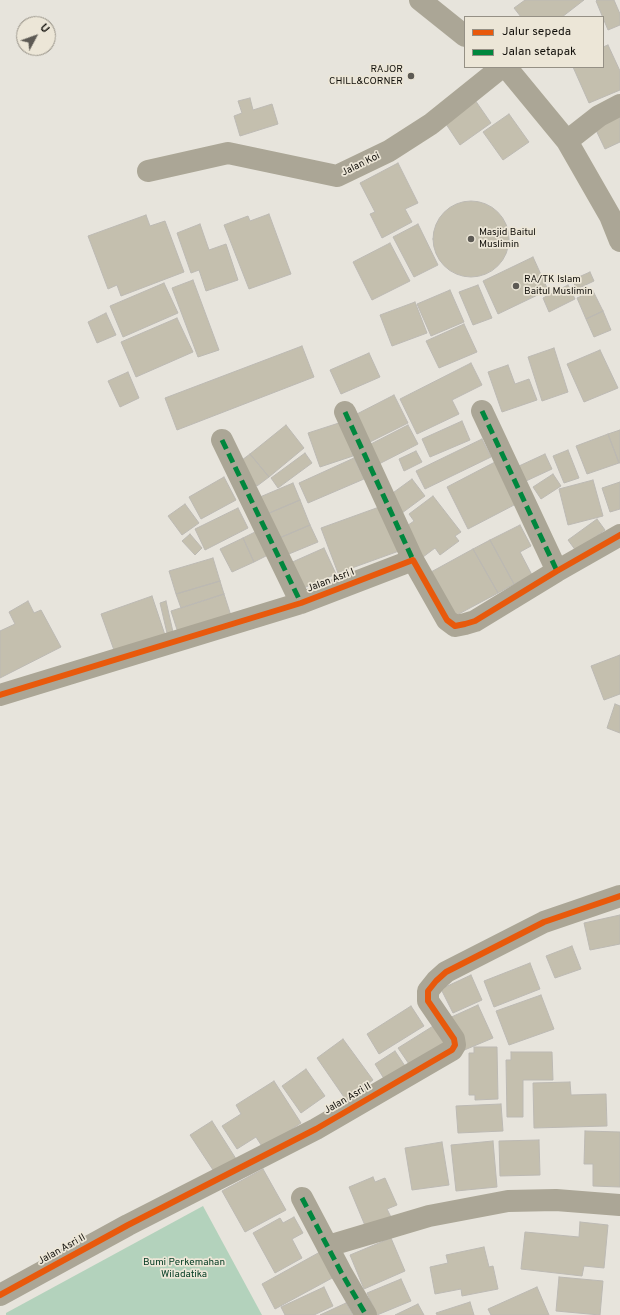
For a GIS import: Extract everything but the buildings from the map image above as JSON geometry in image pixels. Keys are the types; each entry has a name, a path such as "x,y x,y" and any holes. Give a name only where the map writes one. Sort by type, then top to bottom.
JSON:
{"street":[{"path":"420,0 464,35"},
{"name":"Jalan Koi","path":"148,171 228,152 337,176 389,151 431,124 501,68"},
{"path":"507,68 567,141 610,216 620,241"},
{"path":"567,141 599,116 620,105"},
{"path":"482,411 557,571"},
{"path":"345,412 413,560 447,620 456,626 475,621 620,535"},
{"path":"222,440 301,603"},
{"name":"Jalan Asri I","path":"0,695 301,603 413,560"},
{"name":"Jalan Asri II","path":"0,1295 128,1225 316,1129 452,1050 455,1044 454,1040 428,1001 428,991 436,981 446,972 544,922 620,896"},
{"path":"302,1198 366,1315"},
{"path":"328,1246 429,1216 508,1201 556,1200 620,1205"}],"green space":[{"name":"Bumi Perkemahan Wiladatika","path":"203,1206 262,1315 6,1315 6,1313"}],"marked path":[{"path":"482,411 557,571"},
{"path":"345,412 413,560"},
{"path":"222,440 301,603"},
{"path":"302,1198 341,1272 366,1315"}],"cycle path":[{"path":"0,695 301,603 413,560 447,620 455,626 465,624 475,621 620,535"},
{"path":"0,1295 128,1225 316,1129 452,1050 455,1045 454,1039 428,1001 428,991 436,981 446,972 544,922 620,896"}],"place":[{"name":"RAJOR CHILL&CORNER","path":"411,76"},
{"name":"Masjid Baitul Muslimin","path":"471,239"},
{"name":"RA/TK Islam Baitul Muslimin","path":"516,286"}]}
